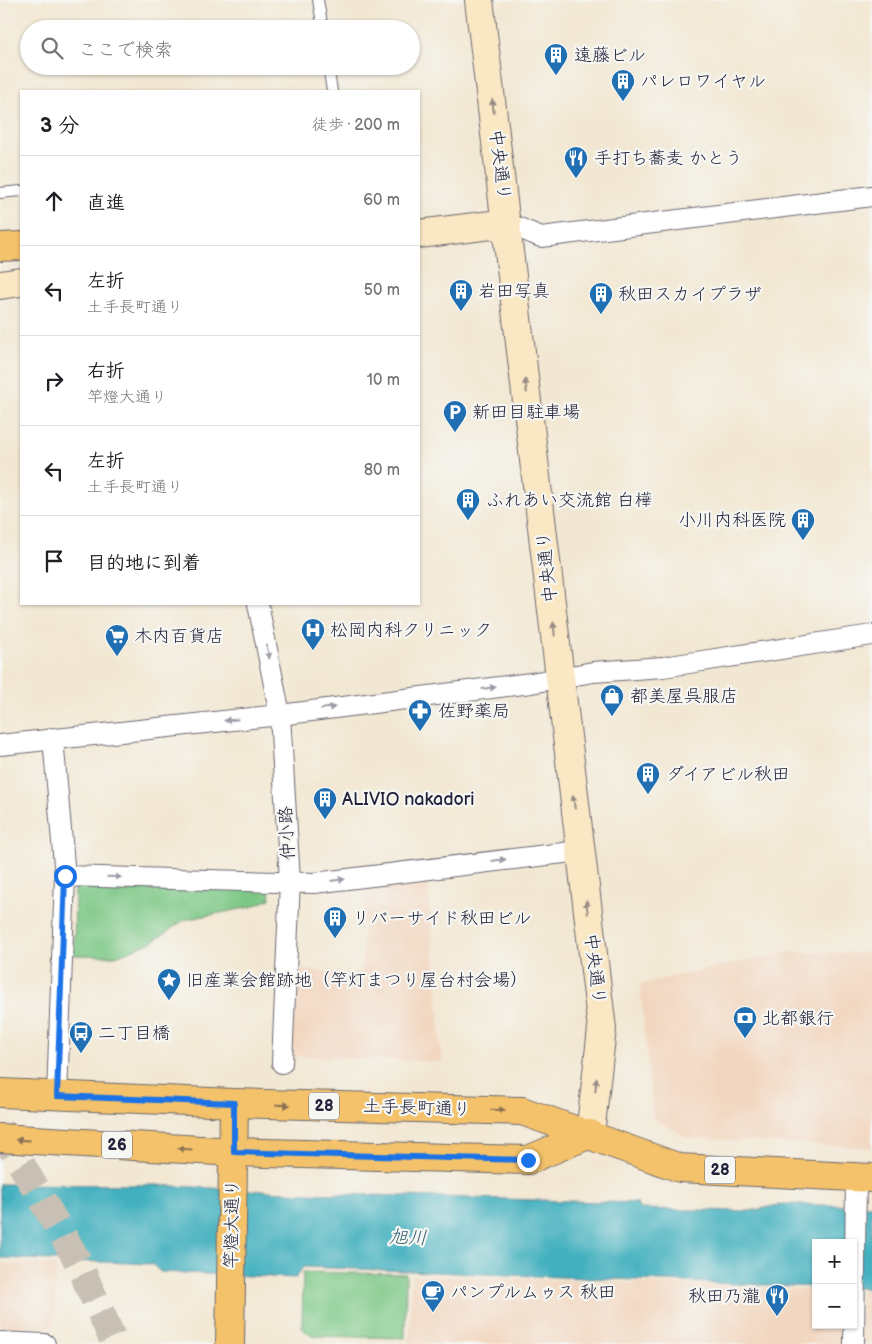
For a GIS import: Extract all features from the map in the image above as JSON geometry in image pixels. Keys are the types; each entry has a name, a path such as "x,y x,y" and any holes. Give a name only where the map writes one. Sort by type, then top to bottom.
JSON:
{"main road":[{"path":"0,248 20,246"},
{"name":"土手長町通り","path":"0,1093 234,1103 522,1111 680,1168 864,1178"},
{"name":"竿燈大通り","path":"230,1344 234,1103"},
{"path":"234,1152 528,1160 590,1134"},
{"name":"26","path":"0,1138 234,1152"}],"street":[{"name":"中央通り","path":"479,0 602,1029 590,1134"},
{"path":"420,234 507,223 541,237 872,196"},
{"path":"0,285 20,282"},
{"name":"仲小路","path":"258,605 280,715 290,881 282,1063"},
{"path":"0,745 280,715 594,672 663,668 872,635"},
{"path":"53,738 65,876 57,1096"},
{"path":"65,876 314,883 580,851"},
{"path":"855,1284 856,1206 864,1178"},
{"path":"854,1329 854,1344"},
{"path":"0,1342 45,1344"}],"lane":[{"path":"318,0 321,20"},
{"path":"329,75 332,90"},
{"path":"0,193 20,191"}],"shaded area":[{"path":"428,880 442,1062 291,1056 297,970 362,973 365,884"},
{"name":"北都銀行","path":"786,952 872,953 872,1148 688,1138 653,1118 640,984"},
{"path":"0,1263 56,1265 54,1327 0,1327"},
{"path":"412,1275 812,1290 812,1329 850,1329 850,1344 409,1344"},
{"path":"861,1291 872,1291 872,1344 860,1344"}],"green space":[{"path":"82,881 269,885 270,899 251,907 184,920 152,942 116,956 74,955 75,889"},
{"path":"303,1272 406,1274 405,1338 311,1336 302,1328"}],"water":[{"name":"旭川","path":"0,1184 156,1185 305,1193 637,1203 639,1209 750,1211 783,1204 872,1206 872,1289 857,1288 857,1239 812,1239 812,1287 303,1267 296,1278 160,1272 152,1264 0,1258"}],"tunnel":[{"path":"0,1128 76,1258 115,1344"}],"place":[{"name":"遠藤ビル","path":"556,76"},
{"name":"パレロワイヤル","path":"623,102"},
{"name":"手打ち蕎麦 かとう","path":"576,179"},
{"name":"岩田写真","path":"461,312"},
{"name":"秋田スカイプラザ","path":"601,315"},
{"name":"新田目駐車場","path":"455,433"},
{"name":"ふれあい交流館 白樺","path":"468,521"},
{"name":"小川内科医院","path":"803,541"},
{"name":"松岡内科クリニック","path":"313,651"},
{"name":"木内百貨店","path":"117,657"},
{"name":"都美屋呉服店","path":"612,717"},
{"name":"佐野薬局","path":"420,732"},
{"name":"ダイアビル秋田","path":"648,795"},
{"name":"ALIVIO nakadori","path":"325,820"},
{"name":"リバーサイド秋田ビル","path":"335,939"},
{"name":"旧産業会館跡地（竿灯まつり屋台村会場）","path":"169,1001"},
{"name":"北都銀行","path":"745,1039"},
{"name":"二丁目橋","path":"81,1054"},
{"name":"パンプルムゥス 秋田","path":"433,1313"},
{"name":"秋田乃瀧","path":"777,1317"}],"route":[{"path":"65,876 57,1096 234,1103 234,1152 528,1160"}]}
